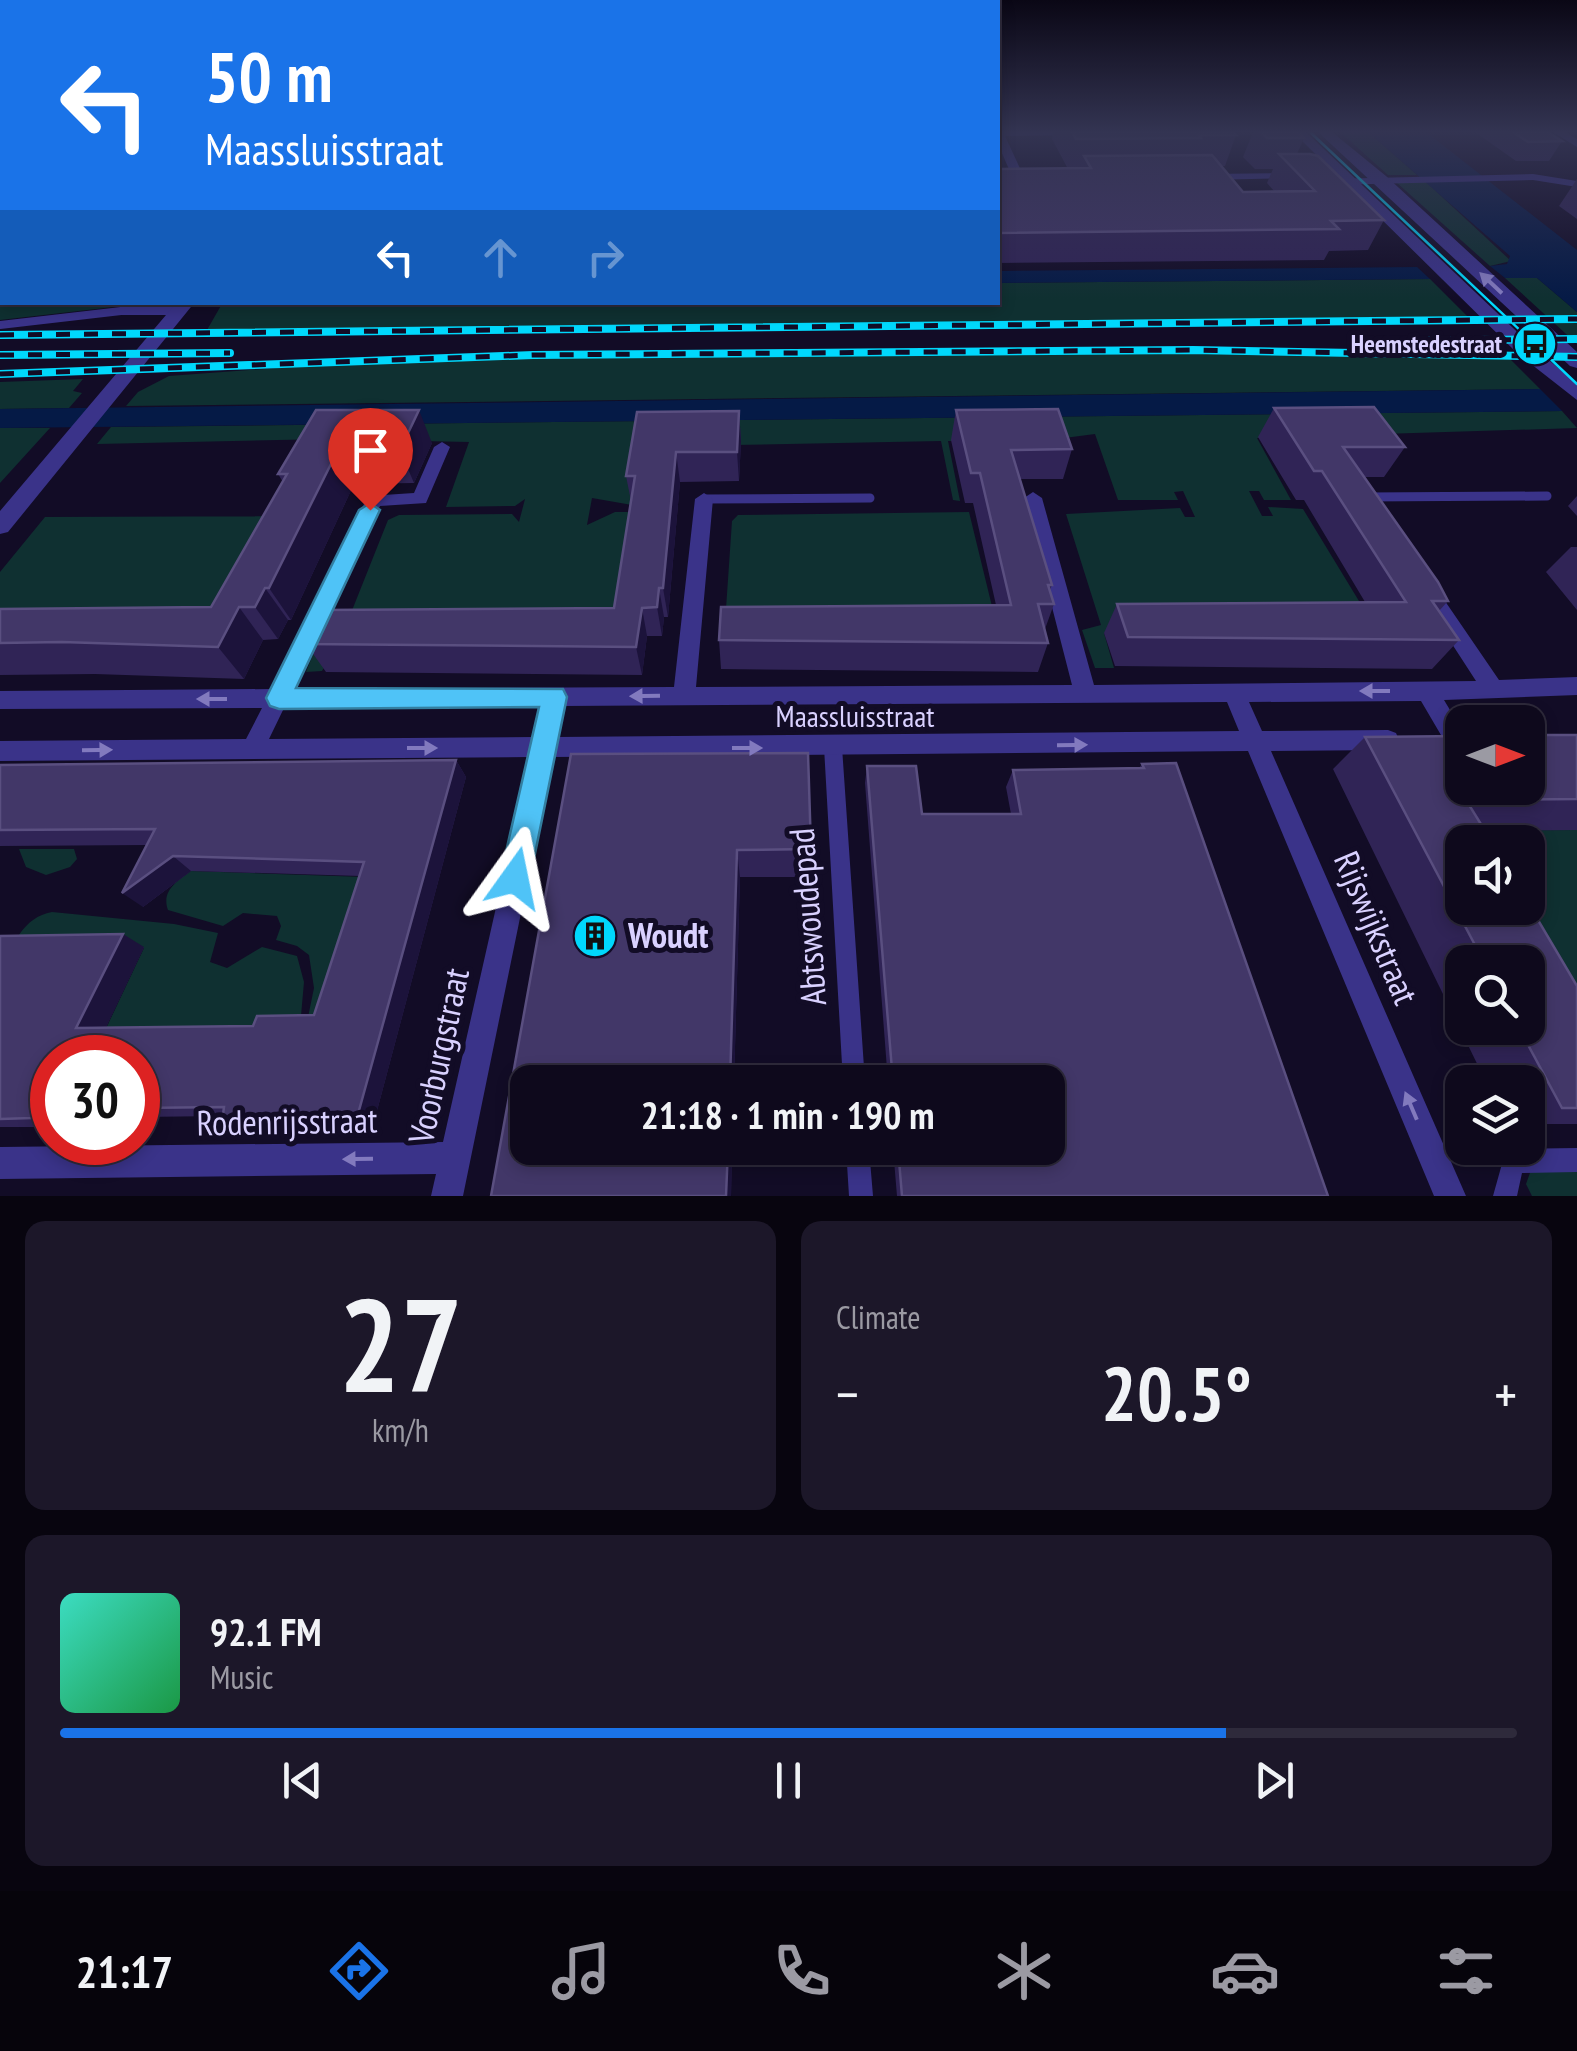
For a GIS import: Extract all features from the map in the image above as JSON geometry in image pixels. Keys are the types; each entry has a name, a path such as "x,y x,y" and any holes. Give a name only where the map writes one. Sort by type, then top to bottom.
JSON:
{"street":[{"path":"1204,189 1237,188"},
{"path":"1355,188 1577,394"},
{"path":"1390,188 1567,353"},
{"path":"0,526 183,307"},
{"path":"254,748 374,500 420,499 442,447"},
{"path":"1364,497 1380,520"},
{"path":"1033,498 1085,692"},
{"path":"684,695 704,500"},
{"path":"1411,566 1492,688"},
{"name":"Maassluisstraat","path":"0,700 1232,690 1427,692 1577,686"},
{"name":"Rijswijkstraat","path":"1232,690 1450,1196"},
{"name":"Maassluisstraat","path":"1427,692 1445,719"},
{"name":"Voorburgstraat","path":"447,1196 554,697"},
{"name":"Maassluisstraat","path":"0,751 833,748 1445,740"},
{"name":"Abtswoudepad","path":"833,748 853,1065"},
{"name":"Rodenrijsstraat","path":"0,1163 455,1158"},
{"path":"1505,1196 1513,1161 1577,1160"},
{"path":"859,1165 861,1196"}],"lane":[{"path":"0,324 183,307"},
{"path":"1523,348 1567,353"},
{"path":"1364,497 1547,496"},
{"path":"704,500 870,498"}],"green space":[{"path":"1403,188 1432,188 1511,261 1490,266"},
{"path":"1505,278 1537,278 1577,312 1577,344"},
{"path":"1430,279 1470,319 207,330 221,305 1000,305 1000,283"},
{"path":"0,305 131,305 0,320"},
{"path":"1457,350 1462,355 1505,354 1540,389 126,406 138,392 169,376 344,363 871,352"},
{"path":"83,379 73,391 82,393 69,408 0,409 0,382"},
{"path":"1562,411 1577,428 1257,438 1291,500 1264,500 1259,491 1249,491 1262,516 1273,516 1268,507 1303,509 1376,629 1104,633 1114,668 1095,668 1082,630 1101,625 1066,514 1180,508 1185,517 1195,517 1183,491 1174,492 1178,500 1118,500 1095,434 1049,440 948,441 960,501 953,500 941,441 733,445 632,505 592,498 587,525 615,512 635,512 616,635 338,641 322,671 306,672 323,629 345,628 388,520 399,515 512,514 519,522 525,499 515,506 446,507 469,442 327,439 97,444 111,427"},
{"path":"0,428 50,428 0,483"},
{"path":"969,512 998,631 724,638 732,521 738,515"},
{"path":"295,516 236,633 0,637 0,572 45,517"},
{"path":"1545,830 1577,830 1577,1028 1545,985 1545,945 1528,945 1528,925 1545,925"},
{"path":"19,849 74,849 77,859 70,867 46,875 26,867"},
{"path":"191,871 365,877 331,1026 306,1027 314,988 309,955 297,946 276,940 281,926 277,916 243,913 223,926 168,910 169,892"},
{"path":"52,912 174,924 218,933 210,962 227,968 262,947 297,956 304,982 300,1027 103,1035 144,948 0,969 26,926"},
{"path":"1577,1169 1577,1196 1532,1196 1526,1184 1531,1170"}],"water":[{"path":"1432,188 1497,188 1577,250 1577,312 1537,278 1505,278 1490,266 1507,264 1510,256"},
{"path":"1417,267 1430,279 1000,283 1000,271"},
{"path":"1540,389 1562,411 0,428 0,409"}],"building":[{"path":"1000,188 1315,191 1312,188 1351,188 1384,220 1331,221 1339,229 1000,233"},
{"path":"1374,407 1405,447 1343,447 1438,582 1448,601 1432,601 1459,640 1128,637 1117,604 1406,602 1322,471 1314,471 1274,408"},
{"path":"1058,409 1072,449 1011,450 1052,585 1048,585 1054,604 1038,604 1048,643 719,640 721,607 1011,605 980,473 971,473 956,410"},
{"path":"316,410 419,410 400,450 338,450 269,588 265,588 255,607 239,607 218,647 0,643 0,609 211,607 287,474 278,474"},
{"path":"739,411 737,452 676,452 663,588 659,588 657,607 642,608 636,647 306,644 322,610 614,608 635,476 626,476 637,412"},
{"path":"1545,735 1577,735 1577,799 1545,799"},
{"path":"1445,736 1445,805 1469,805 1481,825 1445,825 1445,888 1365,737"},
{"path":"808,753 811,849 737,850 731,1065 515,1065 571,754"},
{"path":"456,760 358,1114 334,1115 332,1120 222,1122 224,1107 160,1108 160,1035 30,1035 30,1118 0,1119 0,936 123,934 76,1028 253,1026 257,1016 314,1015 364,862 173,856 122,893 155,829 0,830 0,765"},
{"path":"1176,763 1328,1196 902,1196 899,1165 1065,1165 1065,1065 892,1065 867,766 916,766 922,814 1021,814 1013,770 1144,768 1142,764"},
{"path":"1464,925 1541,925 1577,986 1577,1108 1562,1108 1545,1076 1545,1065 1539,1065 1528,1045 1545,1045 1545,945 1475,945"},
{"path":"510,1091 510,1165 727,1165 726,1196 491,1196"}],"tram line":[{"path":"1369,188 1577,384"}],"railway":[{"path":"0,335 1577,319"},
{"path":"1385,341 1577,339"},
{"path":"0,374 533,355 1193,350 1577,357"},
{"path":"0,355 230,353"}],"place":[{"name":"Heemstedestraat","path":"1535,344"},
{"name":"Woudt","path":"595,936"}],"route":[{"path":"370,510 279,698 554,697 515,878"}]}
